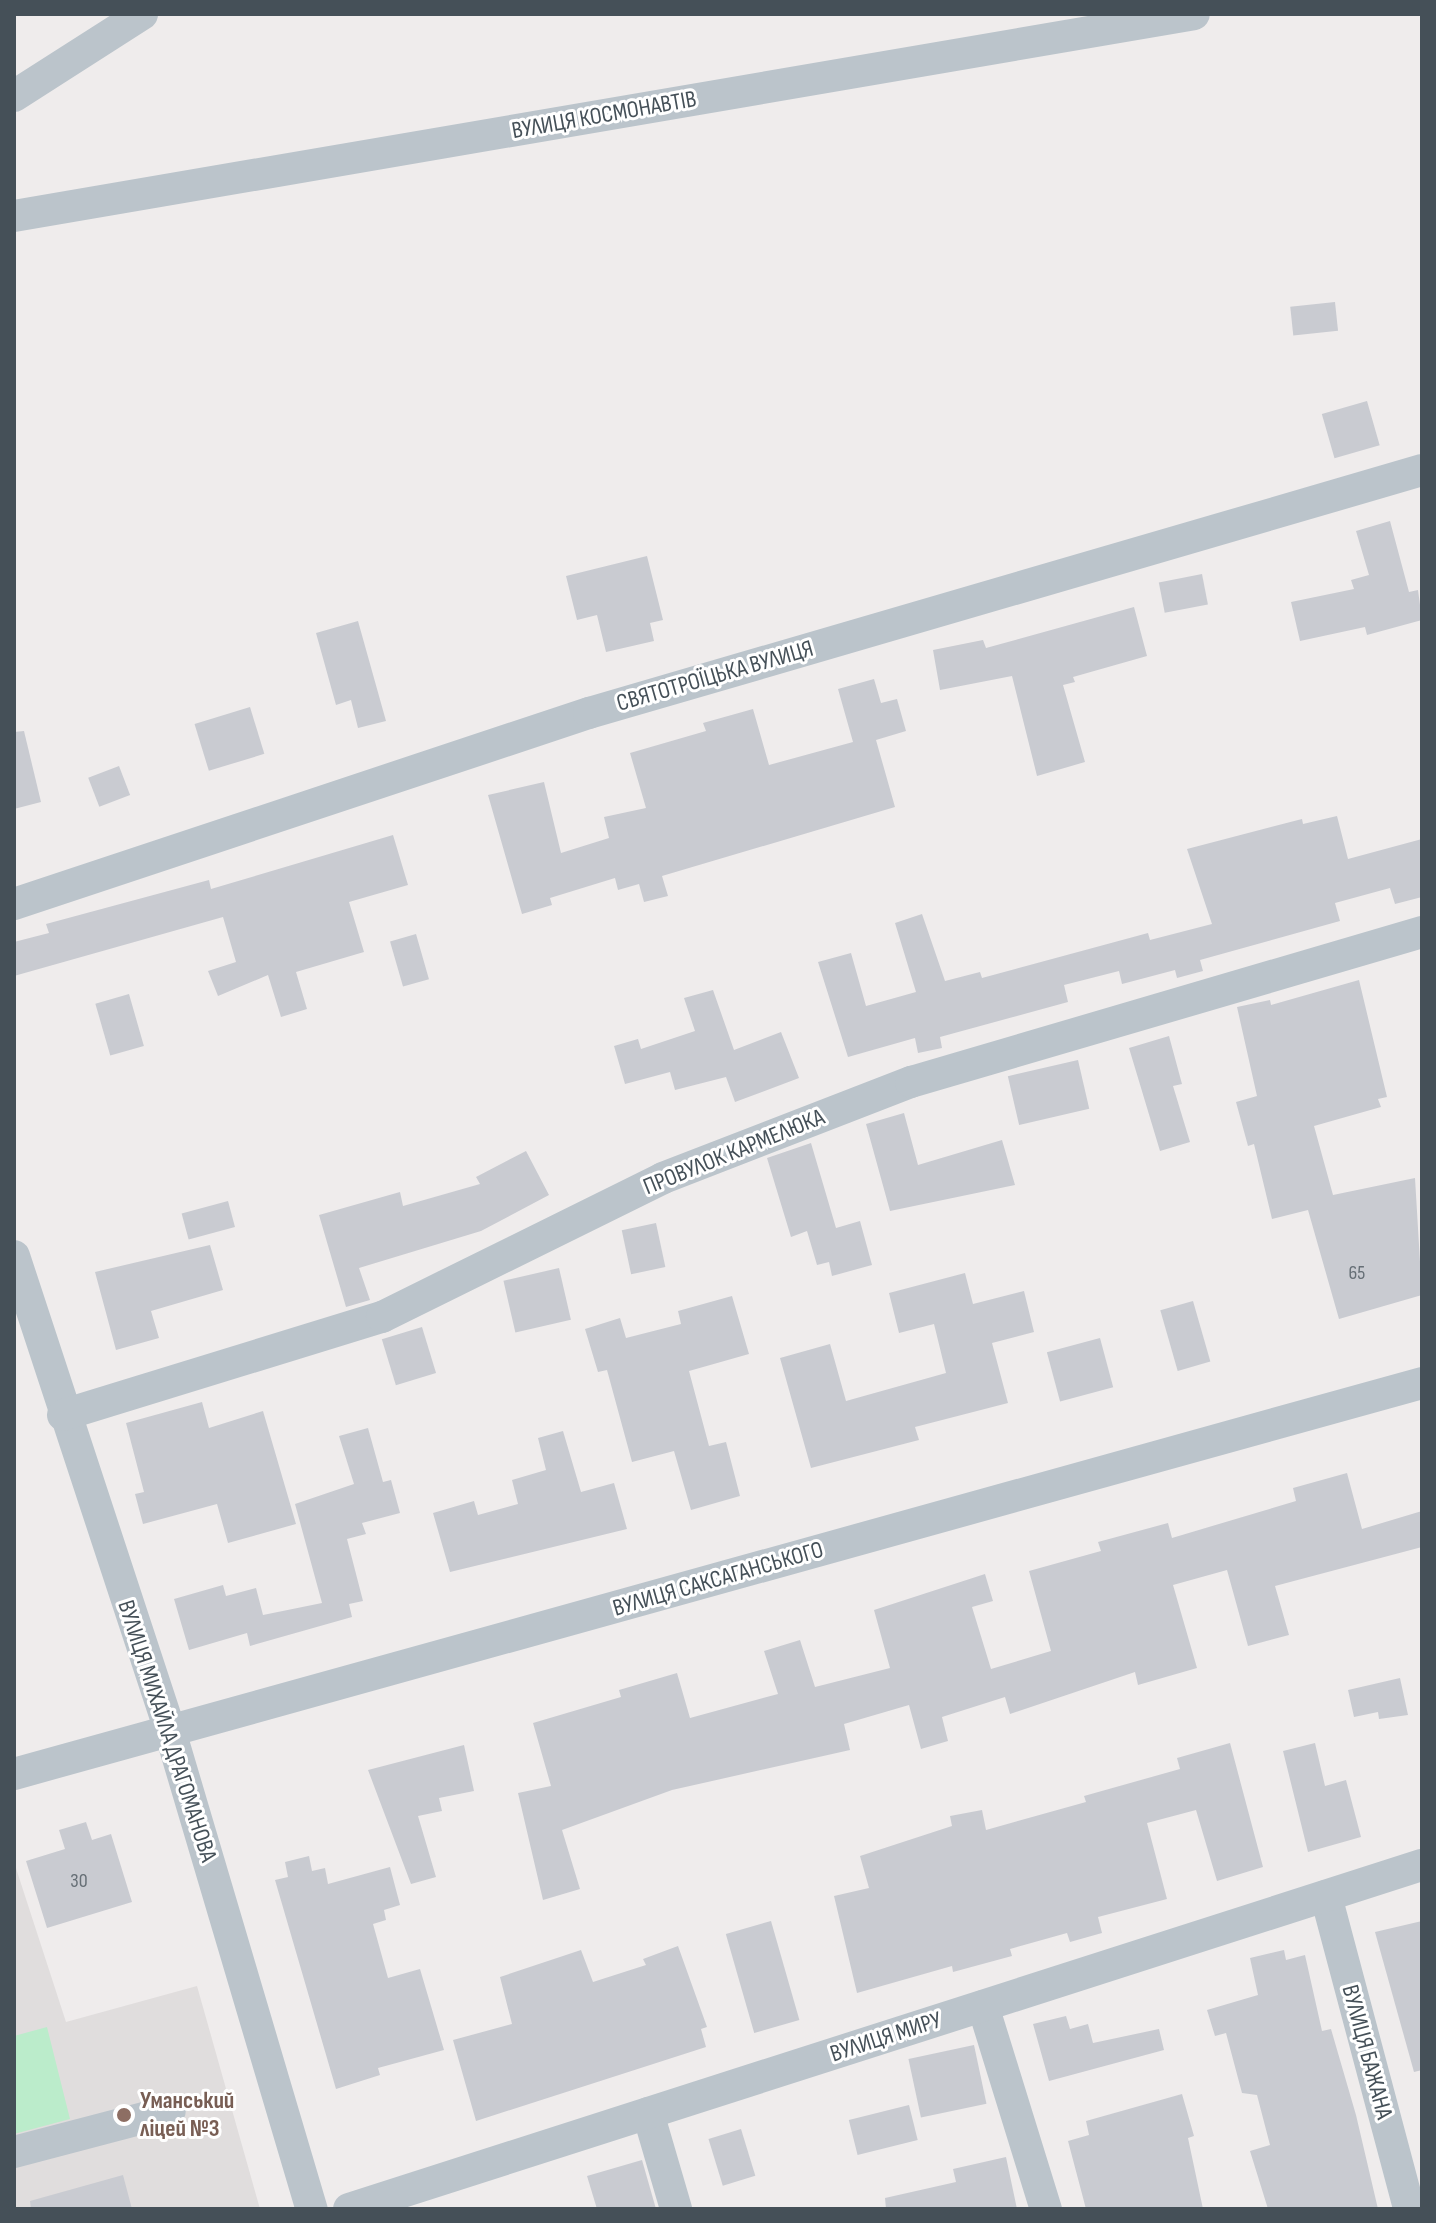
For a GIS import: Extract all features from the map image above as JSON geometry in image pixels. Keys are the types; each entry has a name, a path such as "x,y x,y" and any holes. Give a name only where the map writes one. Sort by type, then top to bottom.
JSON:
{"street":[{"path":"14,96 142,14"},
{"name":"ВУЛИЦЯ КОСМОНАВТІВ","path":"14,216 1194,14"},
{"name":"СВЯТОТРОЇЦЬКА ВУЛИЦЯ","path":"14,904 589,713 1422,470"},
{"name":"ПРОВУЛОК КАРМЕЛЮКА","path":"63,1415 382,1317 663,1178 911,1082 1422,932"},
{"name":"ВУЛИЦЯ МИХАЙЛА ДРАГОМАНОВА","path":"14,1256 63,1415 170,1731 312,2209"},
{"name":"ВУЛИЦЯ САКСАГАНСЬКОГО","path":"14,1774 1422,1383"},
{"name":"ВУЛИЦЯ МИРУ","path":"349,2209 1422,1865"},
{"name":"ВУЛИЦЯ БАЖАНА","path":"1326,1896 1409,2209"},
{"path":"983,2006 1046,2209"},
{"path":"14,2152 170,2111"},
{"path":"648,2113 676,2209"}],"shaded area":[{"name":"Уманський ліцей №3","path":"14,1862 66,2022 197,1986 260,2209 14,2209"}],"green space":[{"path":"47,2027 70,2119 14,2134 14,2036"}],"building":[{"path":"1335,302 1338,331 1293,336 1290,307"},
{"path":"1367,401 1380,445 1335,458 1322,414"},
{"path":"1390,521 1409,592 1418,590 1422,620 1367,635 1365,627 1300,641 1291,602 1354,589 1351,580 1369,575 1356,531"},
{"path":"647,556 663,620 650,623 654,641 606,652 597,615 577,620 566,576"},
{"path":"1202,574 1208,604 1165,613 1159,582"},
{"path":"1134,607 1147,656 1073,677 1075,682 1063,685 1085,762 1037,776 1012,676 940,690 933,650 983,640 986,648"},
{"path":"358,621 386,721 358,728 351,700 336,705 316,633"},
{"path":"874,679 881,703 897,699 906,731 876,740 895,807 662,876 668,896 644,902 639,884 618,890 615,878 550,898 552,905 522,914 488,795 544,782 561,853 609,838 604,817 646,808 630,753 706,731 703,723 753,709 769,765 853,742 838,689"},
{"path":"250,707 264,754 209,771 195,724"},
{"path":"24,731 41,802 14,809 14,732"},
{"path":"119,766 130,795 99,807 88,778"},
{"path":"1337,816 1348,859 1422,839 1422,897 1395,904 1390,888 1335,903 1340,921 1200,960 1203,971 1177,978 1175,970 1122,984 1119,971 1064,985 1068,1002 940,1037 942,1048 918,1053 915,1038 848,1057 818,962 851,953 866,1006 916,992 895,923 922,914 945,981 980,972 982,978 1148,933 1150,940 1212,924 1187,849 1302,819 1303,824"},
{"path":"393,835 408,885 349,902 364,952 296,972 307,1009 281,1017 268,975 218,996 208,971 236,962 223,917 14,976 14,942 49,933 46,924 209,880 211,889"},
{"path":"416,934 429,979 403,987 390,941"},
{"path":"1359,980 1387,1097 1378,1099 1381,1107 1314,1126 1333,1195 1415,1178 1422,1295 1339,1319 1308,1210 1272,1219 1254,1144 1248,1146 1236,1102 1257,1096 1237,1007 1270,1000 1271,1005"},
{"path":"713,990 734,1050 781,1032 799,1078 735,1102 726,1077 675,1090 670,1072 625,1084 614,1046 638,1039 641,1049 695,1031 684,998"},
{"path":"129,994 144,1046 110,1056 95,1004"},
{"path":"1169,1036 1182,1084 1173,1086 1190,1142 1160,1151 1129,1048"},
{"path":"1078,1060 1089,1109 1019,1125 1008,1076"},
{"path":"904,1113 918,1165 1002,1140 1015,1185 890,1211 866,1124"},
{"path":"811,1143 836,1228 860,1221 872,1265 832,1276 829,1262 817,1265 807,1231 791,1237 767,1158"},
{"path":"526,1151 549,1195 481,1231 359,1268 370,1300 346,1307 319,1215 400,1192 403,1206 480,1184 476,1177"},
{"path":"228,1201 235,1227 189,1240 182,1213"},
{"path":"656,1223 665,1267 631,1274 622,1230"},
{"path":"210,1245 223,1290 151,1311 159,1338 116,1350 95,1272"},
{"path":"559,1268 571,1320 515,1332 503,1281"},
{"path":"965,1273 973,1304 1024,1291 1034,1332 992,1343 1008,1403 915,1427 919,1440 811,1468 780,1358 830,1344 846,1401 946,1373 934,1324 899,1333 889,1293"},
{"path":"732,1296 749,1354 689,1371 709,1446 726,1442 740,1496 691,1510 674,1451 632,1462 607,1370 598,1372 585,1329 620,1318 626,1338 681,1324 678,1311"},
{"path":"1193,1301 1210,1362 1178,1371 1160,1310"},
{"path":"422,1327 436,1373 396,1385 382,1339"},
{"path":"1100,1338 1113,1387 1060,1401 1047,1352"},
{"path":"202,1402 209,1428 263,1411 296,1524 228,1543 217,1504 143,1524 135,1494 144,1492 126,1423"},
{"path":"368,1428 383,1482 391,1480 400,1513 362,1523 366,1534 347,1539 363,1601 349,1604 352,1617 250,1646 247,1633 189,1650 174,1599 223,1585 226,1596 256,1588 263,1615 322,1603 295,1504 354,1484 339,1436"},
{"path":"563,1431 581,1492 614,1483 627,1529 450,1572 433,1513 474,1501 478,1515 518,1504 512,1480 546,1470 538,1438"},
{"path":"1347,1473 1362,1529 1422,1511 1422,1547 1275,1586 1289,1635 1248,1646 1227,1570 1173,1585 1197,1668 1138,1685 1135,1672 1010,1714 1005,1697 942,1717 948,1741 921,1749 909,1705 844,1724 850,1750 672,1790 562,1830 580,1889 543,1900 518,1793 551,1786 533,1723 621,1697 619,1690 677,1673 690,1718 778,1694 764,1651 800,1640 815,1687 890,1668 874,1610 985,1574 993,1601 972,1607 991,1669 1051,1651 1029,1571 1101,1551 1098,1542 1168,1523 1172,1538 1296,1501 1293,1488"},
{"path":"1400,1678 1408,1715 1379,1719 1378,1712 1354,1717 1348,1690"},
{"path":"1230,1743 1263,1867 1217,1881 1196,1810 1147,1823 1167,1899 1098,1917 1102,1933 1070,1942 1067,1933 1010,1949 1012,1956 953,1972 952,1966 857,1993 834,1896 869,1888 860,1856 952,1826 950,1816 982,1810 986,1830 1086,1802 1084,1796 1180,1769 1177,1758"},
{"path":"1315,1743 1325,1786 1346,1780 1361,1837 1308,1852 1283,1751"},
{"path":"464,1745 474,1791 439,1798 442,1811 418,1816 436,1877 411,1884 368,1770"},
{"path":"86,1822 92,1840 111,1834 132,1902 47,1928 26,1861 65,1849 59,1830"},
{"path":"309,1856 312,1871 325,1868 328,1884 390,1867 400,1905 384,1910 386,1920 373,1924 388,1978 420,1969 444,2050 378,2068 380,2075 336,2089 275,1880 288,1877 285,1862"},
{"path":"771,1921 799,2020 754,2033 726,1934"},
{"path":"1422,1921 1422,2070 1414,2072 1375,1932"},
{"path":"678,1946 707,2027 701,2029 706,2047 476,2121 453,2040 512,2024 500,1977 581,1950 593,1982 646,1965 643,1959"},
{"path":"1284,1950 1286,1960 1305,1955 1322,2031 1331,2029 1356,2115 1378,2209 1268,2209 1250,2151 1270,2145 1257,2095 1242,2093 1226,2033 1215,2036 1207,2010 1258,1995 1250,1958"},
{"path":"1066,2016 1070,2029 1088,2024 1093,2043 1159,2029 1164,2050 1049,2081 1033,2024"},
{"path":"974,2045 986,2104 921,2118 908,2059"},
{"path":"1182,2094 1194,2136 1188,2138 1203,2209 1086,2209 1068,2141 1089,2135 1086,2121"},
{"path":"909,2105 918,2140 858,2155 849,2120"},
{"path":"741,2129 755,2176 723,2186 708,2139"},
{"path":"1006,2157 1017,2209 886,2209 885,2198 956,2182 953,2169"},
{"path":"642,2160 656,2209 597,2209 587,2176"},
{"path":"123,2175 132,2209 31,2209 30,2201"}],"place":[{"name":"Уманський ліцей №3","path":"124,2115"}]}
